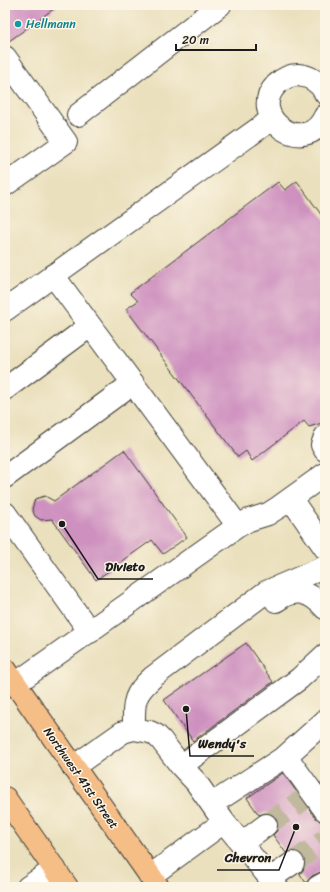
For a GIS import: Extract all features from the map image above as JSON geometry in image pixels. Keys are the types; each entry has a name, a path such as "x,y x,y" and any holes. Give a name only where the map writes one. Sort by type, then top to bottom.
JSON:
{"main road":[{"name":"Northwest 41st Street","path":"10,677 154,881"},
{"path":"5,798 67,887"}],"lane":[{"path":"78,114 220,5"},
{"path":"5,57 66,142 5,185"},
{"path":"323,86 313,79 296,75 280,81 274,87 269,98 269,112 272,119 281,129 293,134 306,133 323,127"},
{"path":"5,310 272,119"},
{"path":"53,275 238,526"},
{"path":"5,389 90,326"},
{"path":"5,477 133,383"},
{"path":"325,438 322,445 325,450"},
{"path":"10,677 90,632 238,526 249,520 268,514 325,474"},
{"path":"291,499 325,548"},
{"path":"5,513 90,632"},
{"path":"134,729 136,697 143,686 153,677 266,592 325,567"},
{"path":"143,686 175,676 281,597 289,593 300,592 310,595 325,608"},
{"path":"306,672 317,660 325,646"},
{"path":"181,766 306,672 325,655"},
{"path":"212,804 286,756 325,721"},
{"path":"73,767 119,734 134,729 144,730 156,736 196,782 224,822 274,882 293,863"},
{"path":"286,756 314,801"},
{"path":"154,881 224,822"},
{"path":"242,843 266,825"},
{"path":"28,887 55,869"},
{"path":"318,887 325,883"}],"building":[{"name":"Hellmann","path":"5,5 59,5 5,44"},
{"path":"297,181 325,220 325,422 309,427 304,421 252,461 246,451 238,457 126,309 138,301 130,293 278,182 285,190"},
{"path":"124,450 187,537 163,554 152,540 96,580 52,519 41,520 35,516 32,509 35,499 45,496 54,501"},
{"path":"246,643 273,682 193,741 164,700"},
{"path":"283,773 325,829 325,870 312,876 306,883 300,874 304,869 305,862 303,856 299,852 292,851 286,853 273,835 278,830 276,818 271,813 259,815 247,798"}],"tunnel":[{"path":"266,825 304,799"},
{"path":"293,863 325,840"}],"place":[{"name":"Hellmann","path":"18,24"},
{"name":"Divieto","path":"62,524"},
{"name":"Wendy's","path":"186,709"},
{"name":"Chevron","path":"296,827"}]}
